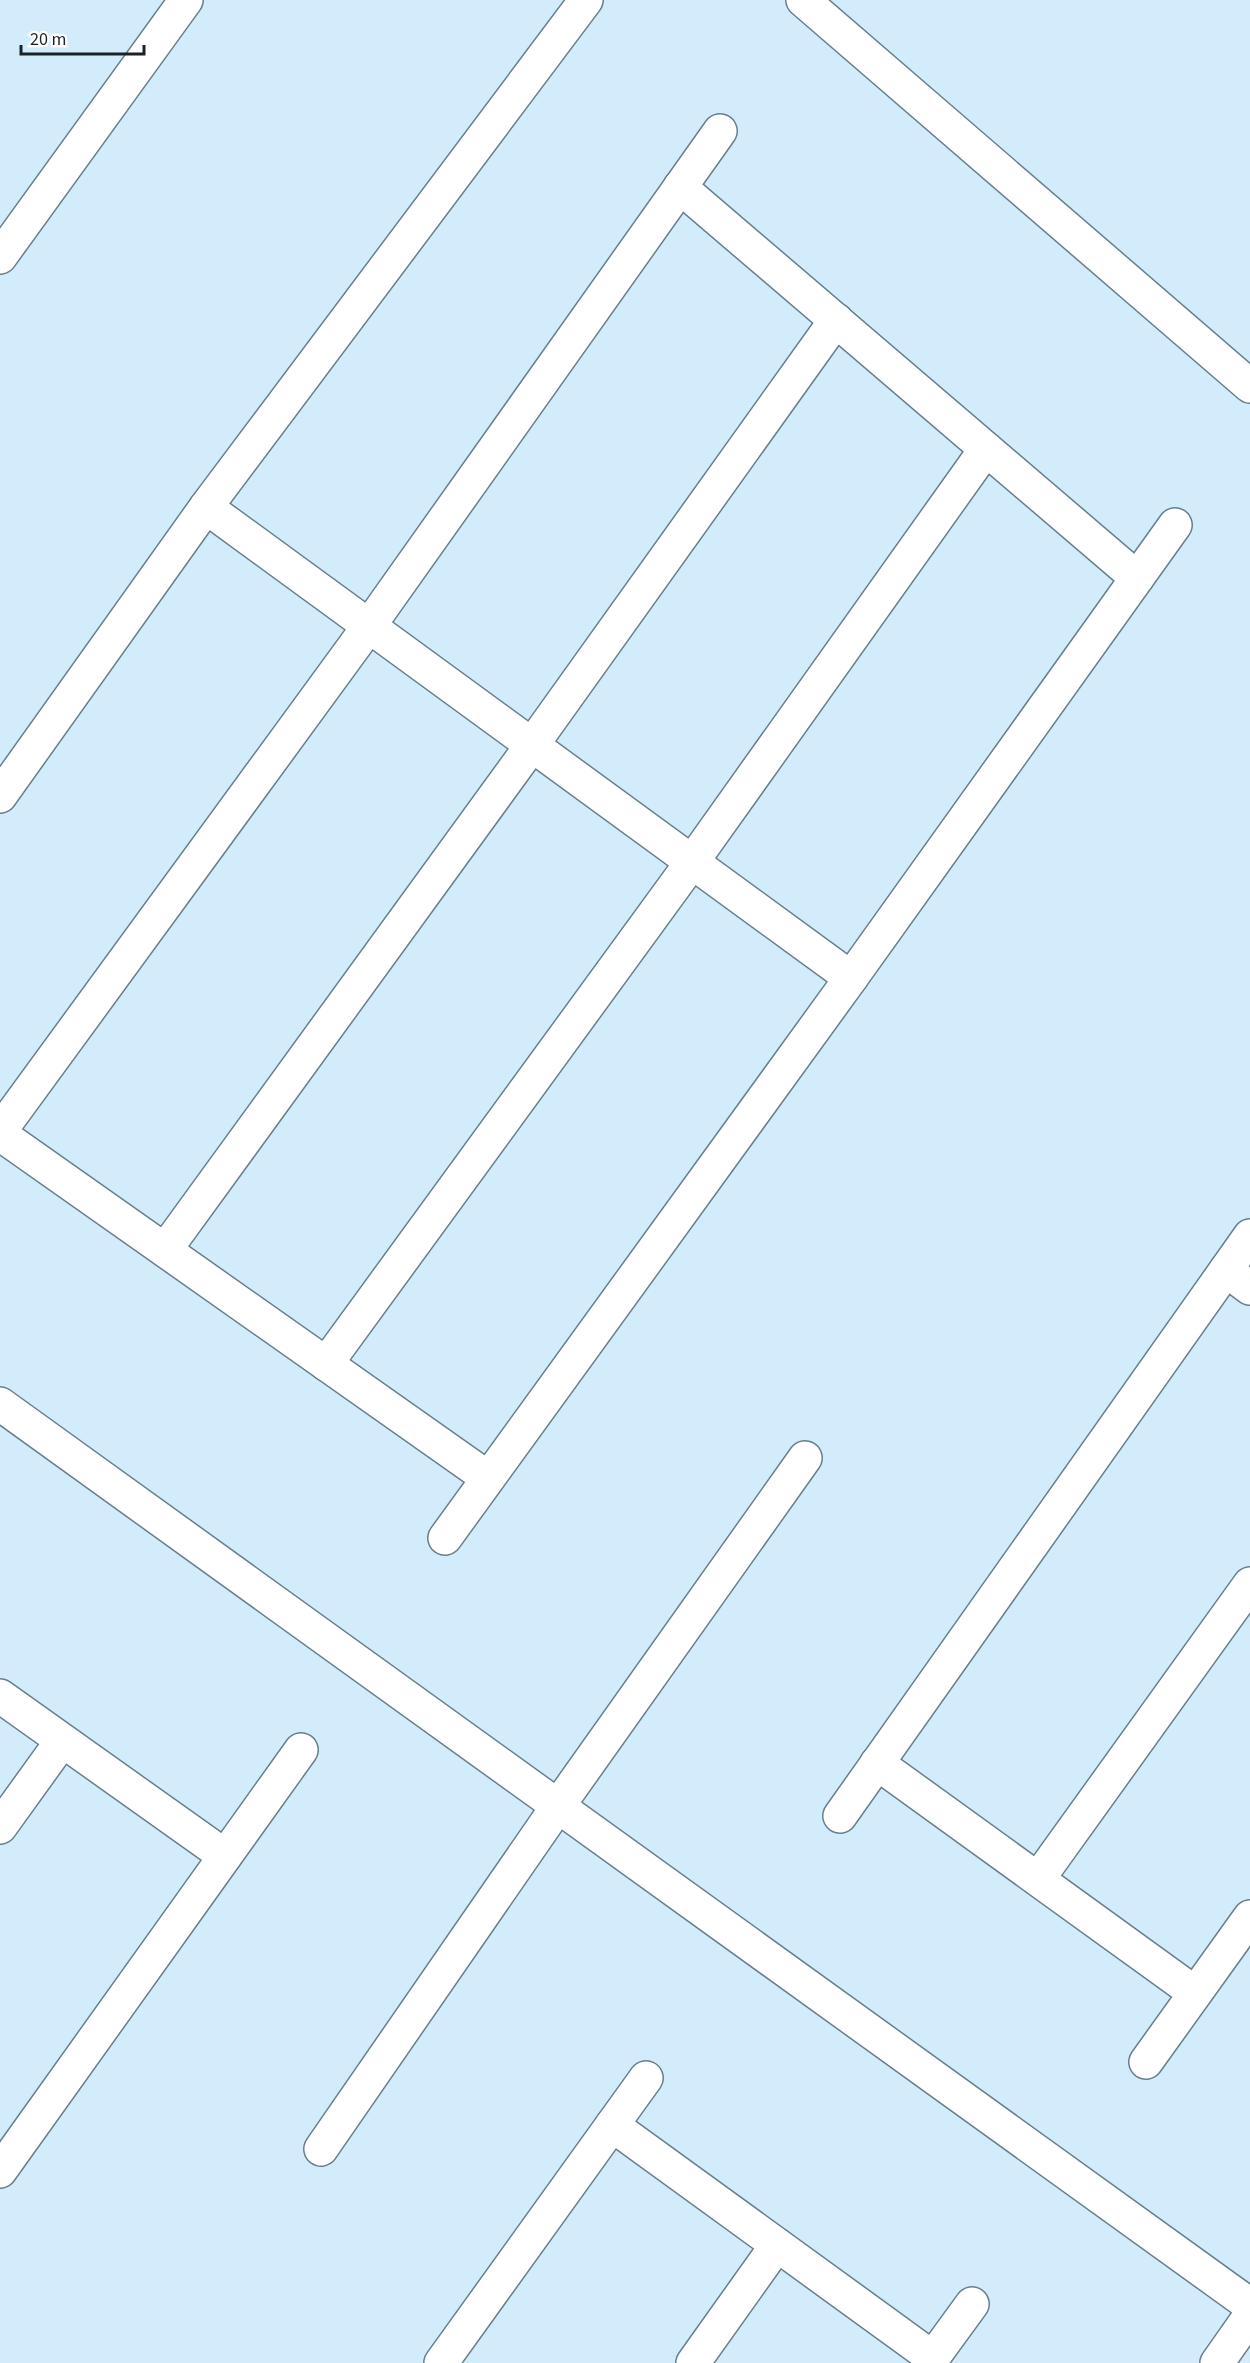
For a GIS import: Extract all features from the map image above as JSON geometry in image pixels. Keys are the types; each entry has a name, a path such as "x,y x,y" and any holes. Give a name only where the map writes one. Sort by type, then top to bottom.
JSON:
{"street":[{"path":"0,257 186,0"},
{"path":"0,795 206,507 586,0"},
{"path":"803,0 1250,386"},
{"path":"488,1478 0,1132 369,626 720,131"},
{"path":"680,187 1137,578"},
{"path":"165,1250 532,745 836,320"},
{"path":"326,1364 692,862 986,449"},
{"path":"206,507 851,978"},
{"path":"445,1538 851,978 1175,525"},
{"path":"840,1816 1238,1279 1250,1236"},
{"path":"0,1404 1250,2305"},
{"path":"321,2149 558,1806 805,1458"},
{"path":"1038,1879 1250,1584"},
{"path":"0,1696 225,1856"},
{"path":"0,1827 62,1741"},
{"path":"0,2170 301,1750"},
{"path":"877,1764 1195,1993"},
{"path":"1146,2062 1250,1917"},
{"path":"441,2363 646,2079"},
{"path":"612,2125 931,2360 972,2304"},
{"path":"693,2363 777,2245"},
{"path":"1217,2363 1250,2316"}]}
